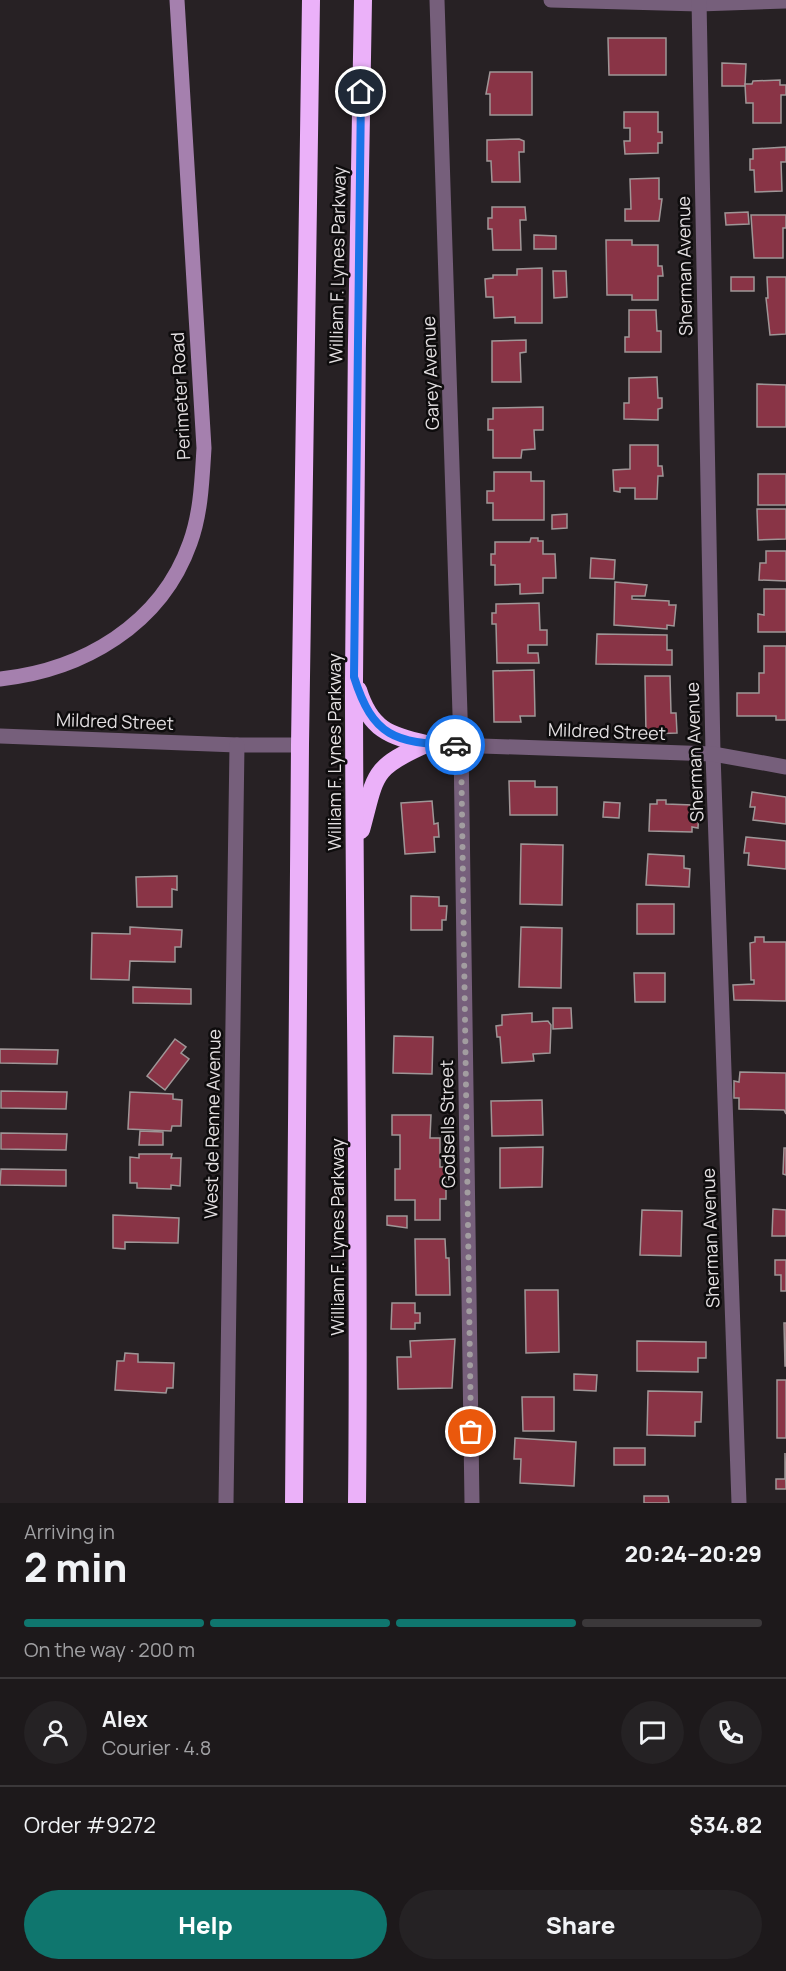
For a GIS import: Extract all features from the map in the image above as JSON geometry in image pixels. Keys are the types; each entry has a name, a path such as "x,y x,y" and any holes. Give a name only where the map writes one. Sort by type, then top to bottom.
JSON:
{"highway":[{"name":"William F. Lynes Parkway","path":"294,1503 300,745 311,0"},
{"name":"William F. Lynes Parkway","path":"357,1503 359,1209 354,677 356,343 363,0"},
{"path":"354,677 363,706 380,728 399,738 426,744"},
{"path":"355,852 378,774 393,759 426,744"}],"street":[{"name":"Perimeter Road","path":"0,678 25,676 62,665 98,651 123,634 154,607 190,544 202,496 204,448 177,0"},
{"name":"Garey Avenue","path":"437,0 461,745"},
{"path":"551,0 786,1"},
{"name":"Sherman Avenue","path":"699,2 713,753 739,1503"},
{"name":"Mildred Street","path":"0,736 237,745 300,745"},
{"name":"Mildred Street","path":"426,744 713,753 786,767"},
{"name":"West de Renne Avenue","path":"226,1503 237,745"},
{"name":"Godsells Street","path":"461,745 472,1503"}],"building":[{"path":"608,38 666,38 666,75 609,75"},
{"path":"722,63 746,64 745,86 722,86"},
{"path":"490,72 532,72 532,115 490,115 490,94 486,94"},
{"path":"780,80 780,85 786,85 786,95 781,95 781,123 753,123 753,103 746,103 745,84 752,84 753,81"},
{"path":"624,112 658,112 658,132 662,132 662,143 658,143 658,153 625,154 624,141 630,141 630,128 624,128"},
{"path":"519,139 524,141 524,152 519,152 520,182 492,182 491,161 487,161 487,140"},
{"path":"786,147 786,162 781,162 782,191 755,192 754,170 750,170 753,149"},
{"path":"659,178 659,199 662,199 659,221 625,221 625,209 631,209 630,179"},
{"path":"492,207 525,207 526,220 520,220 521,250 493,250 492,229 488,229 488,218 492,218"},
{"path":"748,212 749,224 726,225 725,213"},
{"path":"751,215 786,215 786,228 783,228 783,258 754,258"},
{"path":"534,235 556,236 556,249 534,249"},
{"path":"606,240 632,240 632,245 658,245 658,266 662,266 663,276 658,276 658,300 632,300 632,295 607,295"},
{"path":"542,268 542,323 515,323 515,317 494,318 493,297 486,297 485,279 493,278 493,275 517,275 517,269"},
{"path":"553,271 566,271 567,297 554,298"},
{"path":"731,277 754,277 754,291 731,291"},
{"path":"767,277 786,277 786,334 770,335 766,298 768,298"},
{"path":"629,310 656,310 657,331 661,331 661,352 625,352 625,337 629,337"},
{"path":"526,340 526,352 520,353 521,382 492,382 492,341"},
{"path":"657,377 658,398 662,398 662,408 658,409 658,420 624,419 624,403 629,403 629,378"},
{"path":"757,384 786,385 786,427 757,427"},
{"path":"543,407 543,430 534,430 535,449 522,450 521,458 493,458 493,430 488,430 488,419 493,419 493,408"},
{"path":"630,445 658,445 658,466 662,466 663,476 658,476 657,499 635,499 635,488 620,488 620,492 614,491 613,470 630,469"},
{"path":"494,472 531,472 531,481 544,481 544,520 493,520 493,503 487,503 487,491 494,491"},
{"path":"758,474 786,474 786,505 758,505"},
{"path":"757,509 786,509 786,539 758,540"},
{"path":"567,514 567,528 552,529 552,515"},
{"path":"531,538 543,541 543,554 555,554 556,578 543,578 543,593 520,594 520,584 495,585 495,565 491,565 491,554 495,554 495,542 530,542"},
{"path":"766,551 786,551 786,581 759,580 760,563 766,563"},
{"path":"591,558 615,560 614,579 590,578"},
{"path":"615,582 647,585 645,596 632,596 632,599 669,601 669,605 676,605 674,626 667,625 667,629 614,625"},
{"path":"764,589 786,589 786,632 758,632 758,614 764,615"},
{"path":"539,603 540,630 547,630 547,645 528,645 528,653 538,653 539,663 497,663 496,624 492,624 492,613 496,613 496,604"},
{"path":"597,634 667,635 667,650 672,650 672,665 596,664"},
{"path":"764,646 786,646 786,720 776,720 776,716 737,716 737,693 759,693 759,673 764,673"},
{"path":"534,670 535,716 520,716 521,722 494,722 493,671"},
{"path":"645,676 670,676 671,713 676,713 677,733 646,734"},
{"path":"509,781 535,781 535,787 557,787 557,815 510,815"},
{"path":"752,792 786,797 786,824 753,820 755,807 750,807"},
{"path":"657,800 666,800 666,804 693,805 693,808 699,808 698,828 692,827 692,832 649,831 650,804 657,804"},
{"path":"432,801 434,824 438,823 439,837 434,837 435,852 405,854 401,803"},
{"path":"604,802 620,803 619,818 603,817"},
{"path":"746,837 786,841 786,869 748,865 749,853 744,853"},
{"path":"521,844 563,845 562,905 520,904"},
{"path":"648,854 684,856 684,868 690,869 689,887 646,885"},
{"path":"177,876 177,890 172,889 172,907 137,907 136,877"},
{"path":"411,896 439,897 439,906 447,906 446,920 442,920 442,930 411,930"},
{"path":"637,904 674,904 674,934 637,934"},
{"path":"130,927 182,930 181,947 175,947 175,962 130,961 129,980 91,979 92,933 130,934"},
{"path":"521,927 562,928 561,988 519,987"},
{"path":"755,937 764,937 764,942 786,942 786,1001 734,1000 733,985 754,984 754,980 751,980 750,943 755,942"},
{"path":"634,973 665,973 665,1002 635,1002"},
{"path":"133,987 191,989 191,1004 133,1003"},
{"path":"553,1008 571,1008 572,1028 553,1029"},
{"path":"532,1013 532,1022 548,1021 551,1025 550,1053 533,1054 534,1061 502,1063 500,1037 497,1037 496,1026 502,1025 502,1015"},
{"path":"394,1036 433,1037 432,1074 393,1073"},
{"path":"175,1039 186,1047 181,1053 189,1059 165,1090 147,1076"},
{"path":"0,1049 58,1050 57,1064 0,1063"},
{"path":"740,1072 786,1073 786,1114 784,1110 739,1109 739,1098 734,1098 734,1081 739,1082"},
{"path":"1,1091 67,1092 66,1109 1,1108"},
{"path":"130,1092 173,1094 173,1099 182,1100 181,1126 172,1126 171,1131 128,1129"},
{"path":"542,1100 543,1135 492,1136 491,1101"},
{"path":"392,1115 431,1115 430,1138 440,1138 440,1167 446,1167 446,1199 440,1199 440,1220 415,1220 415,1200 395,1200 395,1169 400,1169 400,1135 392,1135"},
{"path":"140,1131 163,1132 163,1145 139,1145"},
{"path":"1,1133 67,1134 66,1150 1,1149"},
{"path":"543,1147 542,1187 500,1188 500,1148"},
{"path":"784,1148 786,1148 786,1175 783,1174"},
{"path":"139,1154 172,1154 171,1158 181,1158 180,1186 171,1185 171,1189 137,1188 137,1183 130,1183 130,1157 139,1158"},
{"path":"1,1169 66,1170 66,1186 0,1185"},
{"path":"773,1209 786,1210 786,1236 772,1236"},
{"path":"642,1210 682,1211 681,1256 640,1255"},
{"path":"113,1215 179,1218 178,1243 125,1242 125,1249 113,1248"},
{"path":"387,1216 407,1216 407,1228 387,1225"},
{"path":"415,1239 445,1239 446,1258 449,1258 450,1295 416,1295"},
{"path":"775,1260 786,1260 786,1291 781,1291 781,1275 775,1275"},
{"path":"525,1290 558,1290 559,1352 526,1353"},
{"path":"392,1303 415,1303 415,1313 420,1313 420,1323 415,1323 415,1329 391,1329"},
{"path":"784,1323 786,1323 786,1366 785,1366"},
{"path":"455,1339 452,1388 398,1389 397,1357 411,1357 410,1341"},
{"path":"637,1341 706,1342 706,1358 698,1358 698,1372 637,1371"},
{"path":"125,1353 138,1354 138,1362 174,1363 173,1388 167,1388 166,1393 115,1390 117,1361 124,1361"},
{"path":"574,1374 597,1375 596,1391 574,1390"},
{"path":"777,1380 786,1380 786,1438 777,1438"},
{"path":"648,1391 702,1392 701,1422 695,1422 695,1436 647,1435"},
{"path":"522,1397 554,1397 554,1431 523,1431"},
{"path":"515,1438 576,1442 574,1486 520,1483 521,1459 514,1459"},
{"path":"614,1448 645,1448 645,1465 614,1465"},
{"path":"785,1453 786,1489 776,1489 776,1479 785,1479"},
{"path":"644,1496 668,1496 669,1503 644,1503"}],"way so far":[{"path":"455,745 461,745 471,1432"}],"route":[{"path":"361,92 356,343 354,677 363,706 380,728 399,738 426,744 455,745"}]}
